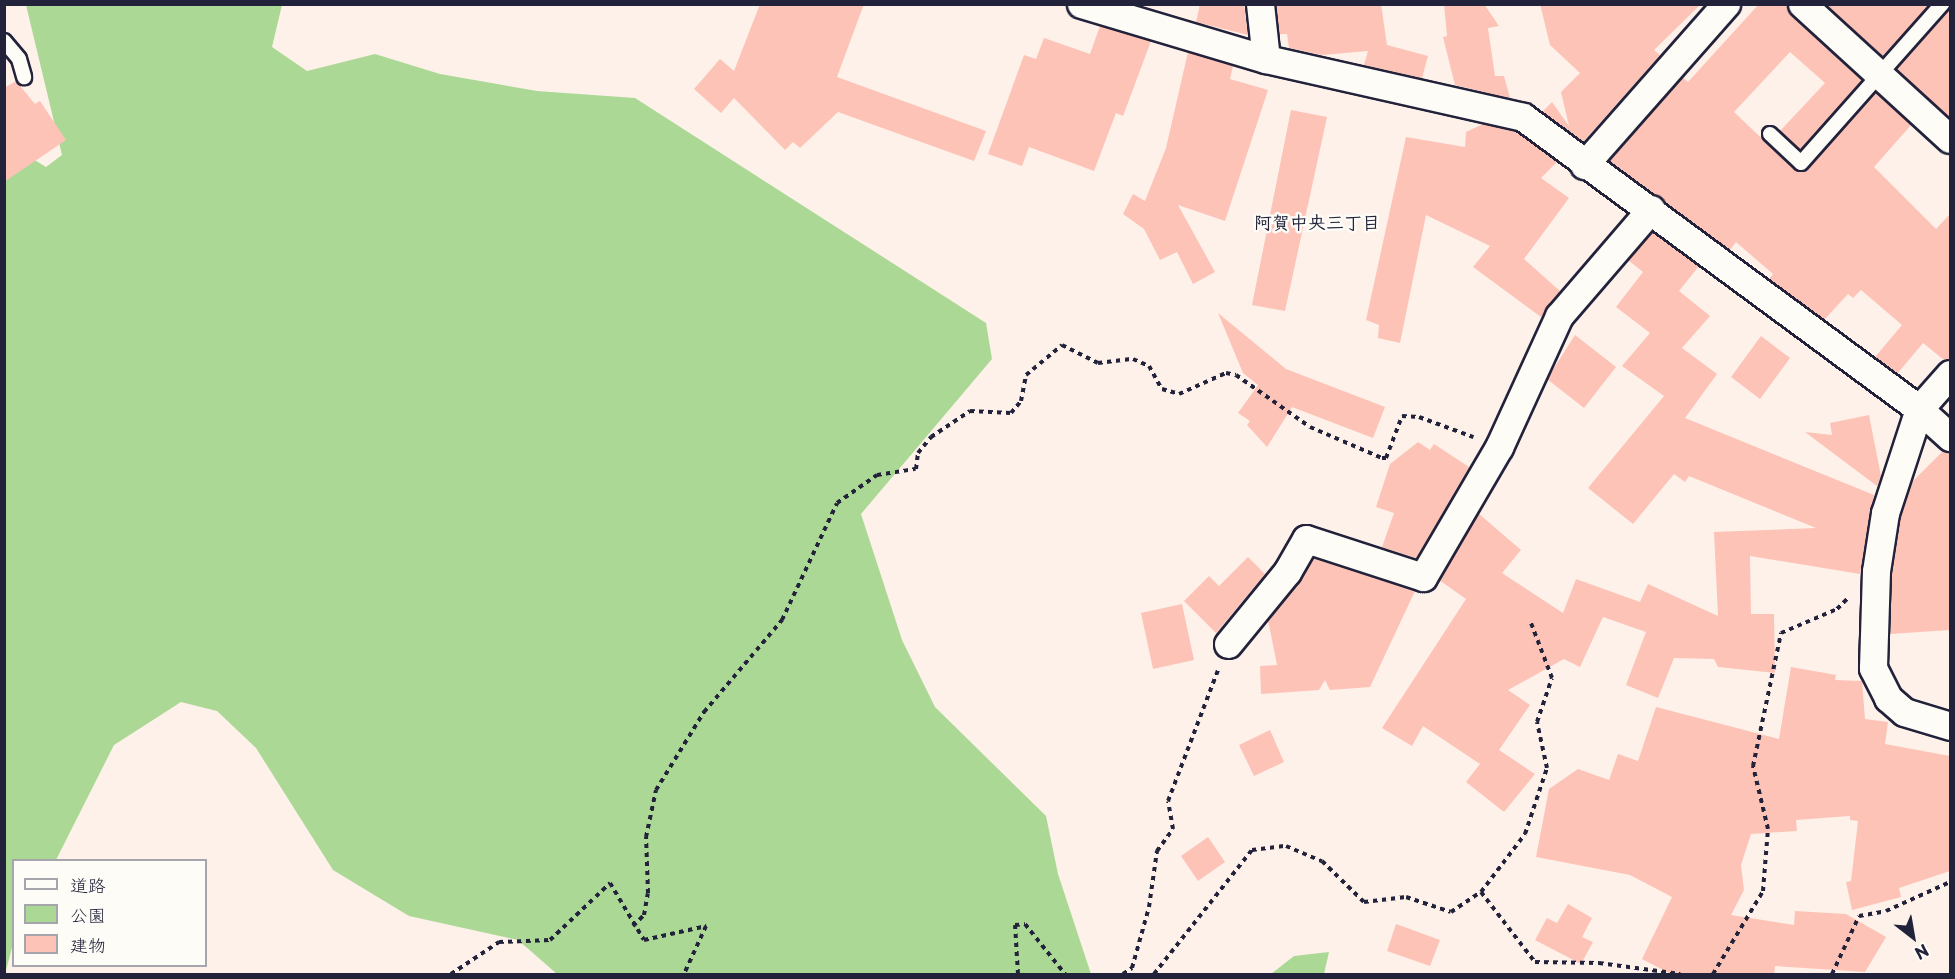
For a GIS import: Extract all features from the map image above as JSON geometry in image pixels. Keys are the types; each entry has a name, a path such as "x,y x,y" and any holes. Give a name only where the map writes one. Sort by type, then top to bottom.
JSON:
{"street":[{"path":"1081,4 1266,59 1523,117 1584,165 1651,209 1919,409 1950,437"},
{"path":"1260,4 1266,59"},
{"path":"1584,165 1726,4"},
{"path":"1802,4 1950,139"},
{"path":"1228,644 1287,572 1306,539 1423,577 1499,447 1559,316 1651,209"},
{"path":"1950,374 1919,409 1885,513 1876,571 1873,668 1887,698 1904,712 1950,726"}],"lane":[{"path":"1770,134 1801,163 1877,74 1942,4"},
{"path":"4,40 19,59 24,77"}],"path":[{"path":"633,926 644,915 648,893 646,837 656,790 704,712 782,621 837,502 877,475 916,469 918,453 932,437 970,411 1011,413 1021,401 1026,375 1062,345 1098,363 1133,359 1149,366 1162,389 1179,394 1226,373 1236,375 1310,427 1382,458 1386,458 1402,416 1419,417 1499,447"},
{"path":"1713,975 1763,891 1768,829 1753,766 1781,633 1836,609 1876,571"},
{"path":"1154,975 1252,850 1286,846 1322,861 1365,902 1406,897 1451,912 1481,892 1525,834 1547,768 1537,722 1552,678 1531,623"},
{"path":"1123,975 1132,968 1149,907 1157,851 1173,829 1168,801 1228,644"},
{"path":"1833,975 1859,916 1886,910 1950,882"},
{"path":"451,975 498,942 550,940 610,883 633,926 644,940 653,941 706,926 684,975"},
{"path":"1481,892 1535,962 1599,963 1680,975"},
{"path":"1018,975 1016,925 1025,924 1065,975"}],"green space":[{"path":"26,5 282,5 272,47 307,71 375,54 440,74 537,91 635,98 986,323 992,359 861,514 902,640 935,707 1046,816 1058,874 1091,974 557,974 518,940 409,916 333,870 256,748 217,711 181,702 114,745 57,859 12,859 12,948 5,974 4,141 46,167 62,155"},
{"path":"1329,952 1324,974 1271,974 1294,956"}],"building":[{"path":"760,4 864,4 837,77 986,131 974,161 838,112 800,148 793,142 785,150 734,98 721,113 694,89 720,59 734,71"},
{"path":"1200,4 1244,4 1248,35 1196,22"},
{"path":"1276,4 1381,4 1387,45 1428,56 1422,78 1364,65 1368,51 1322,55 1289,48 1287,34 1279,34"},
{"path":"1444,4 1484,4 1499,26 1488,28 1495,76 1504,76 1510,98 1455,85 1443,37 1447,36"},
{"path":"1540,4 1701,4 1654,50 1660,55 1583,142 1542,112 1552,102 1569,126 1561,92 1580,73 1550,45"},
{"path":"1759,4 1787,4 1791,16 1862,80 1800,150 1780,131 1825,83 1790,52 1734,112 1795,170 1808,169 1876,92 1911,125 1874,167 1936,229 1950,214 1950,359 1944,360 1923,343 1897,374 1875,357 1902,325 1861,290 1853,298 1848,294 1824,320 1769,279 1773,274 1736,242 1730,250 1609,161 1682,77 1688,82"},
{"path":"1826,4 1930,4 1883,57"},
{"path":"1950,7 1950,118 1896,69"},
{"path":"1100,26 1151,41 1123,116 1116,113 1094,171 1029,147 1022,166 988,154 1024,55 1036,59 1044,38 1090,54"},
{"path":"1188,52 1233,66 1230,79 1268,90 1225,221 1178,205 1215,272 1193,284 1177,252 1160,260 1144,229 1123,214 1133,194 1145,201 1166,148"},
{"path":"16,81 35,104 40,101 66,140 4,182 4,88"},
{"path":"1291,110 1327,117 1285,311 1252,305"},
{"path":"1483,124 1516,132 1557,162 1541,178 1569,198 1524,259 1560,291 1541,317 1473,267 1490,246 1426,215 1400,343 1378,338 1379,325 1366,320 1406,137 1465,147 1466,132"},
{"path":"1652,232 1699,266 1679,291 1710,316 1682,348 1717,374 1685,418 1874,495 1860,574 1750,556 1751,614 1774,614 1775,673 1718,667 1714,659 1674,658 1658,698 1626,685 1646,632 1603,617 1580,667 1564,659 1508,690 1530,705 1499,750 1535,774 1504,812 1466,782 1480,764 1423,726 1412,746 1382,728 1466,599 1439,580 1478,513 1521,550 1502,573 1563,613 1576,579 1640,602 1648,584 1718,616 1714,532 1816,528 1689,476 1685,482 1674,474 1633,524 1588,488 1664,396 1622,366 1650,333 1616,307 1643,272 1628,260"},
{"path":"1218,313 1286,369 1385,407 1373,438 1292,407 1267,447 1247,425 1250,421 1238,413 1258,385 1243,373"},
{"path":"1575,335 1616,367 1584,408 1547,379"},
{"path":"1761,336 1790,358 1760,399 1731,377"},
{"path":"1869,415 1881,476 1877,486 1805,432 1832,435 1830,423"},
{"path":"1418,442 1430,450 1434,444 1469,467 1416,558 1382,547 1394,513 1376,507 1390,464"},
{"path":"1943,451 1950,452 1950,630 1890,634 1892,572 1900,517 1912,482"},
{"path":"1248,557 1265,574 1216,633 1184,601 1209,576 1219,586"},
{"path":"1313,558 1415,591 1370,687 1330,690 1325,680 1319,690 1261,694 1260,666 1277,665 1268,620"},
{"path":"1182,604 1194,660 1153,669 1141,613"},
{"path":"1791,667 1836,675 1835,680 1862,681 1865,719 1888,722 1885,744 1950,756 1950,871 1899,888 1901,897 1852,910 1846,882 1851,881 1858,821 1850,820 1850,816 1796,820 1797,831 1751,834 1741,865 1744,890 1731,915 1794,925 1795,911 1846,914 1886,937 1865,972 1775,966 1774,975 1673,975 1642,959 1672,897 1630,875 1536,857 1549,789 1578,769 1609,780 1618,754 1638,761 1656,707 1779,739"},
{"path":"1270,730 1284,762 1254,776 1239,745"},
{"path":"1208,837 1225,862 1198,881 1181,856"},
{"path":"1568,904 1592,918 1582,937 1593,942 1581,964 1535,940 1547,918 1557,923"},
{"path":"1396,924 1440,940 1430,966 1387,951"}],"district":[{"name":"阿賀中央三丁目","path":"1317,222"}]}
